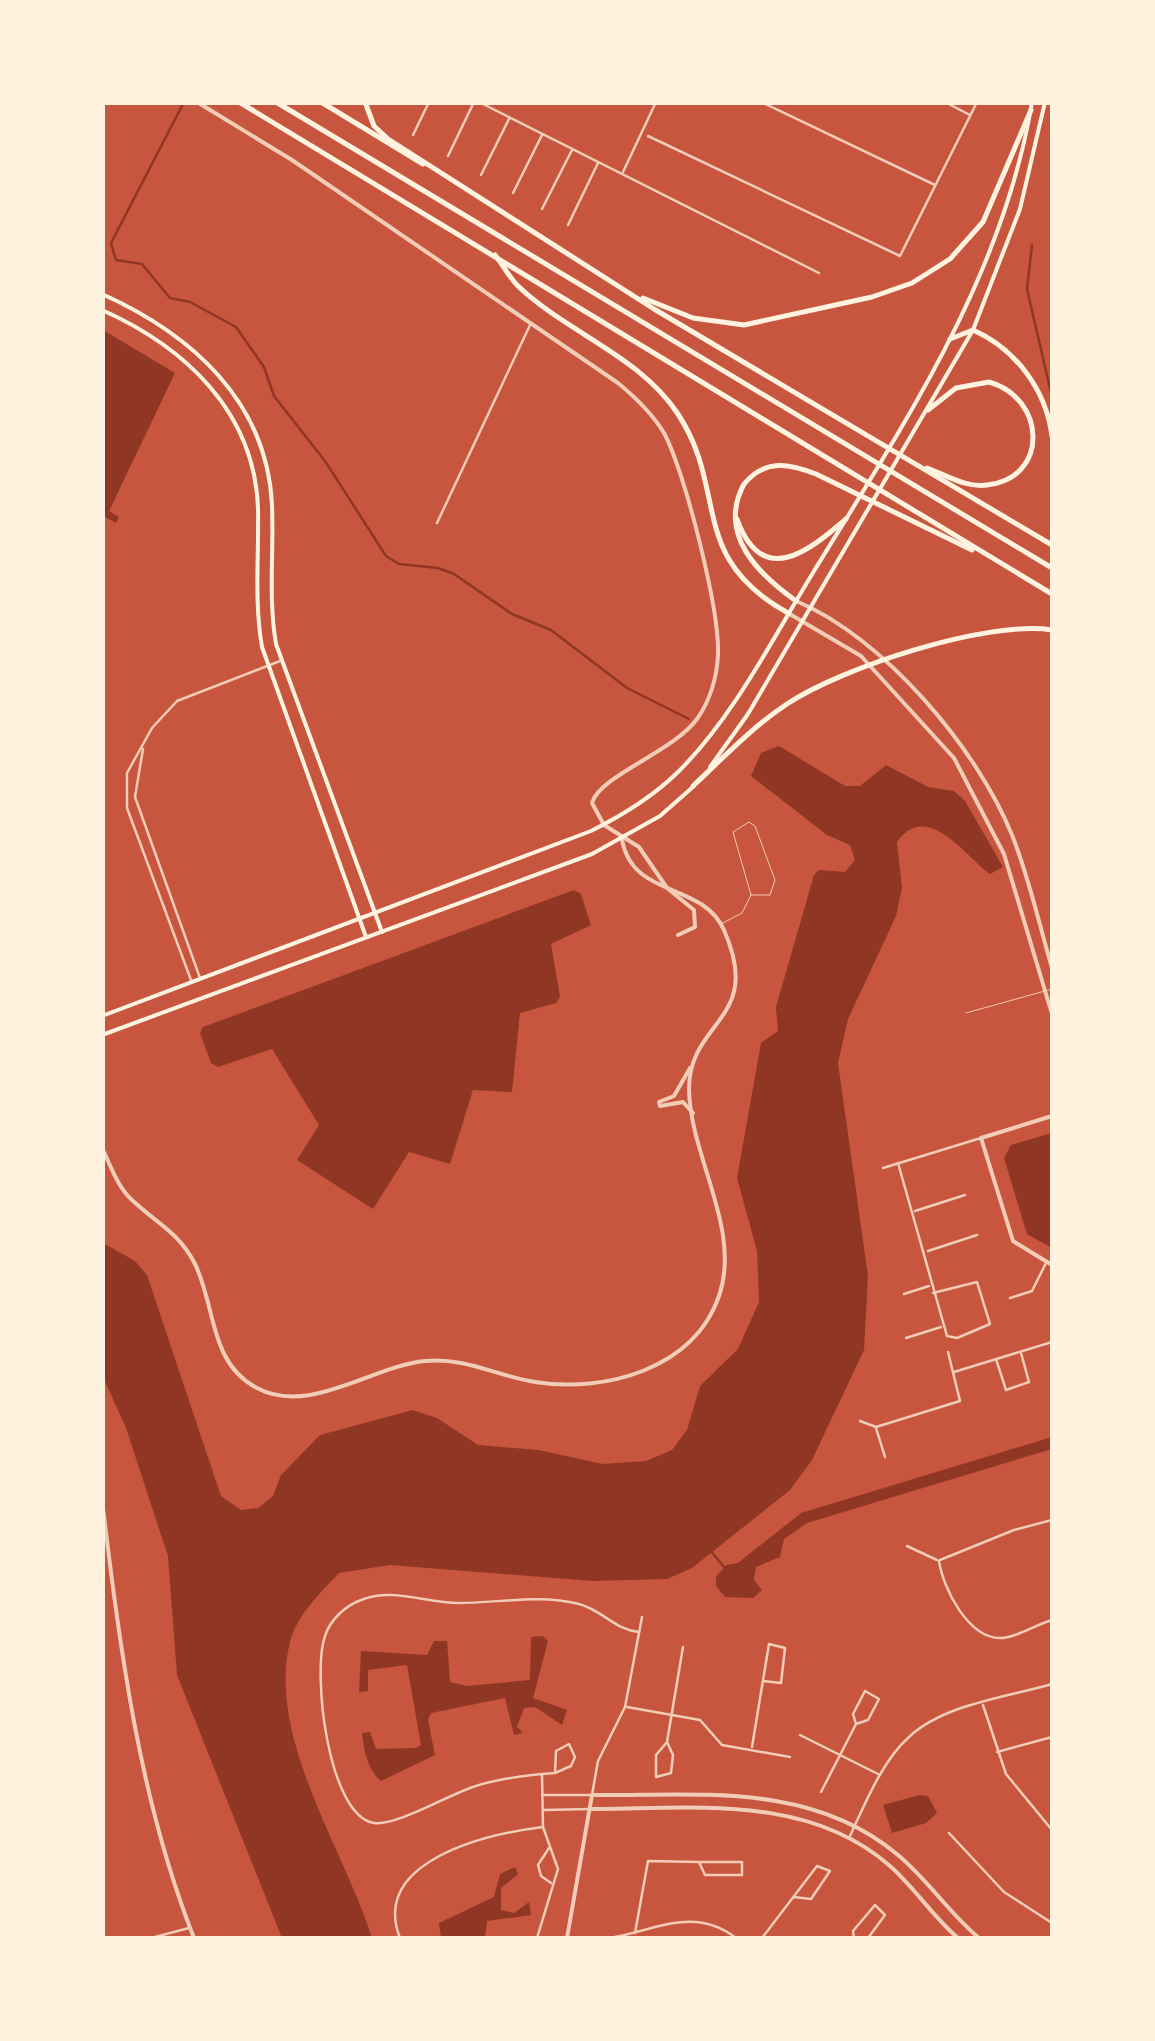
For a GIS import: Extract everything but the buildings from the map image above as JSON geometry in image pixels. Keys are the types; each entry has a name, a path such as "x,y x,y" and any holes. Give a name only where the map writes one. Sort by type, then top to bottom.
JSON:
{"highway":[{"path":"239,102 1052,594"},
{"path":"276,102 1052,568"},
{"path":"321,102 413,159 453,178"},
{"path":"365,102 380,134 630,292 1052,545"},
{"path":"630,292 693,318 744,326 872,297 912,283 950,259 983,222 1032,106"},
{"path":"494,253 518,286 644,376 669,402 694,445 723,553 745,582 788,613"},
{"path":"950,340 973,330 1004,349 1029,376 1052,436"},
{"path":"920,466 966,483 988,485 1018,471 1033,442 1032,420 1023,402 999,384 967,383 928,410"},
{"path":"796,601 745,553 737,536 738,493 750,476 770,465 791,465 870,498 1006,567"},
{"path":"735,508 746,541 760,552 778,558 806,552 846,519"},
{"path":"693,786 756,727 825,684 983,632 1016,627 1052,630"}],"main road":[{"path":"102,1035 622,840 660,816 693,786 748,714 973,330 1020,209 1046,102"},
{"path":"102,1016 604,825 648,798 690,759 796,601 950,340 1008,205 1032,106"},
{"path":"102,294 152,318 201,354 247,415 270,489 270,605 280,661 382,932"},
{"path":"102,310 144,330 191,364 222,400 245,444 256,491 256,606 266,666 366,937"}],"street":[{"path":"197,102 301,166 634,396 664,433 681,479 717,634 715,678 699,716 673,746 597,790 592,808 622,840 639,847 667,888 689,904 696,916 695,926 678,935"},
{"path":"413,136 429,102"},
{"path":"448,156 477,102 819,273"},
{"path":"622,173 656,102"},
{"path":"761,102 936,186"},
{"path":"945,102 971,115"},
{"path":"648,136 900,256 977,102"},
{"path":"481,174 510,118"},
{"path":"513,193 542,134"},
{"path":"542,210 573,149"},
{"path":"568,225 599,162"},
{"path":"437,523 531,324"},
{"path":"796,601 877,654 965,750 999,808 1052,968"},
{"path":"788,613 804,619 860,656 954,758 981,804 1018,899 1049,990 1052,1014"},
{"path":"192,983 127,808 126,773 158,720 177,702 280,661"},
{"path":"144,746 135,797 201,980"},
{"path":"622,840 625,856 649,883 698,902 721,924 737,970 734,998 679,1090 659,1102 660,1106 683,1102 692,1112"},
{"path":"102,1148 124,1191 170,1227 188,1251 200,1276 220,1347 240,1378 255,1387 273,1394 303,1395 410,1362 438,1360 533,1382 582,1384 640,1372 672,1356 698,1333 718,1298 724,1242 692,1112 694,1060"},
{"path":"882,1168 1052,1116"},
{"path":"981,1138 1013,1241 1052,1266"},
{"path":"898,1163 926,1251 930,1286 932,1293 942,1327 947,1336 957,1338 986,1328 991,1320 978,1282 932,1293"},
{"path":"914,1211 965,1195"},
{"path":"926,1251 978,1235"},
{"path":"1010,1298 1032,1291 1046,1262"},
{"path":"904,1294 930,1286"},
{"path":"906,1338 942,1327"},
{"path":"954,1372 1052,1342"},
{"path":"860,1421 876,1427 960,1402 948,1352"},
{"path":"996,1359 1006,1390 1029,1382 1020,1352"},
{"path":"876,1427 885,1457"},
{"path":"102,1500 133,1716 194,1938"},
{"path":"939,1561 1014,1530 1052,1520"},
{"path":"907,1546 939,1561 956,1605 992,1636 1004,1638 1052,1620"},
{"path":"555,1773 556,1752 570,1744 575,1757 570,1766 555,1773 484,1783 385,1822 370,1822 358,1816 334,1772 326,1729 320,1671 329,1626 357,1601 388,1594 458,1603 565,1601 589,1607 622,1631 639,1632"},
{"path":"570,1938 598,1762 625,1707 642,1617"},
{"path":"752,1750 763,1682 770,1644 785,1648 781,1683 763,1682"},
{"path":"667,1742 673,1754 671,1773 656,1776 656,1755 667,1742 683,1647"},
{"path":"849,1837 899,1748 920,1728 1052,1684"},
{"path":"821,1792 856,1724 868,1720 879,1698 865,1691 853,1714 856,1724"},
{"path":"983,1704 996,1752 1015,1787 1052,1830"},
{"path":"625,1707 706,1722 722,1745 790,1757"},
{"path":"800,1734 881,1776"},
{"path":"996,1752 1052,1737"},
{"path":"536,1938 558,1862 542,1826 542,1774"},
{"path":"542,1794 758,1796 802,1804 854,1826 898,1855 979,1938"},
{"path":"542,1810 760,1810 806,1820 849,1837 890,1865 958,1938"},
{"path":"400,1938 393,1906 400,1887 414,1871 494,1836 542,1826"},
{"path":"949,1833 1004,1892 1052,1923"},
{"path":"550,1847 538,1865 541,1876 552,1883"},
{"path":"635,1933 648,1861 742,1862 742,1875 705,1875 699,1862"},
{"path":"762,1938 817,1866 830,1872 811,1900 794,1897"},
{"path":"854,1938 854,1932 875,1905 884,1915 868,1938"},
{"path":"610,1938 693,1920 721,1928 736,1938"},
{"path":"151,1938 190,1928"}],"lane":[{"path":"721,924 742,913 750,894 734,832 749,822 775,880 766,897 750,894"},
{"path":"966,1013 1049,990"}],"shaded area":[{"path":"103,330 175,373 109,511 119,517 116,523 103,516"},
{"path":"779,746 845,786 860,786 886,765 928,787 954,791 965,801 1003,867 990,874 946,836 921,826 909,830 897,842 902,888 896,916 848,1019 838,1063 868,1276 864,1350 812,1460 790,1490 692,1568 667,1579 592,1581 390,1565 339,1573 310,1605 293,1632 286,1678 289,1716 312,1793 372,1938 282,1938 177,1675 168,1556 126,1428 103,1377 103,1243 135,1261 147,1275 221,1496 241,1510 258,1508 273,1496 281,1475 320,1435 413,1410 437,1418 478,1445 538,1450 603,1464 646,1461 672,1450 687,1430 700,1386 738,1349 759,1302 757,1251 737,1178 761,1043 778,1031 776,1007 814,875 819,870 845,872 855,860 850,845 827,835 751,776 761,753"},
{"path":"574,890 581,894 591,925 551,944 560,997 556,1003 520,1013 512,1092 473,1090 450,1164 409,1152 373,1209 297,1160 319,1125 272,1049 218,1067 211,1063 200,1033 203,1027"},
{"path":"1052,1133 1052,1248 1027,1234 1004,1158 1011,1145"},
{"path":"1052,1437 1052,1449 807,1523 784,1539 780,1557 756,1567 754,1580 762,1590 753,1598 725,1597 716,1586 716,1577 726,1565 738,1563 801,1513"},
{"path":"543,1636 548,1641 533,1698 567,1710 562,1725 535,1707 524,1708 517,1727 523,1733 514,1735 505,1698 431,1713 428,1720 435,1755 381,1781 376,1776 367,1759 362,1733 370,1732 376,1749 421,1745 407,1665 368,1670 368,1691 359,1692 361,1651 427,1655 434,1641 447,1641 450,1682 467,1686 530,1680 531,1637"},
{"path":"928,1796 937,1813 926,1823 892,1833 883,1805"},
{"path":"515,1867 518,1874 501,1888 501,1910 514,1913 529,1902 531,1915 487,1921 485,1938 441,1938 439,1923 494,1897 500,1874"}],"waterway":[{"path":"184,102 111,243 116,260 142,264 170,298 190,302 236,327 264,367 274,396 325,461 386,556 399,564 438,568 454,574 512,614 551,630 627,688 689,719"},
{"path":"1032,245 1027,289 1052,397"},
{"path":"710,1550 724,1567"}]}
